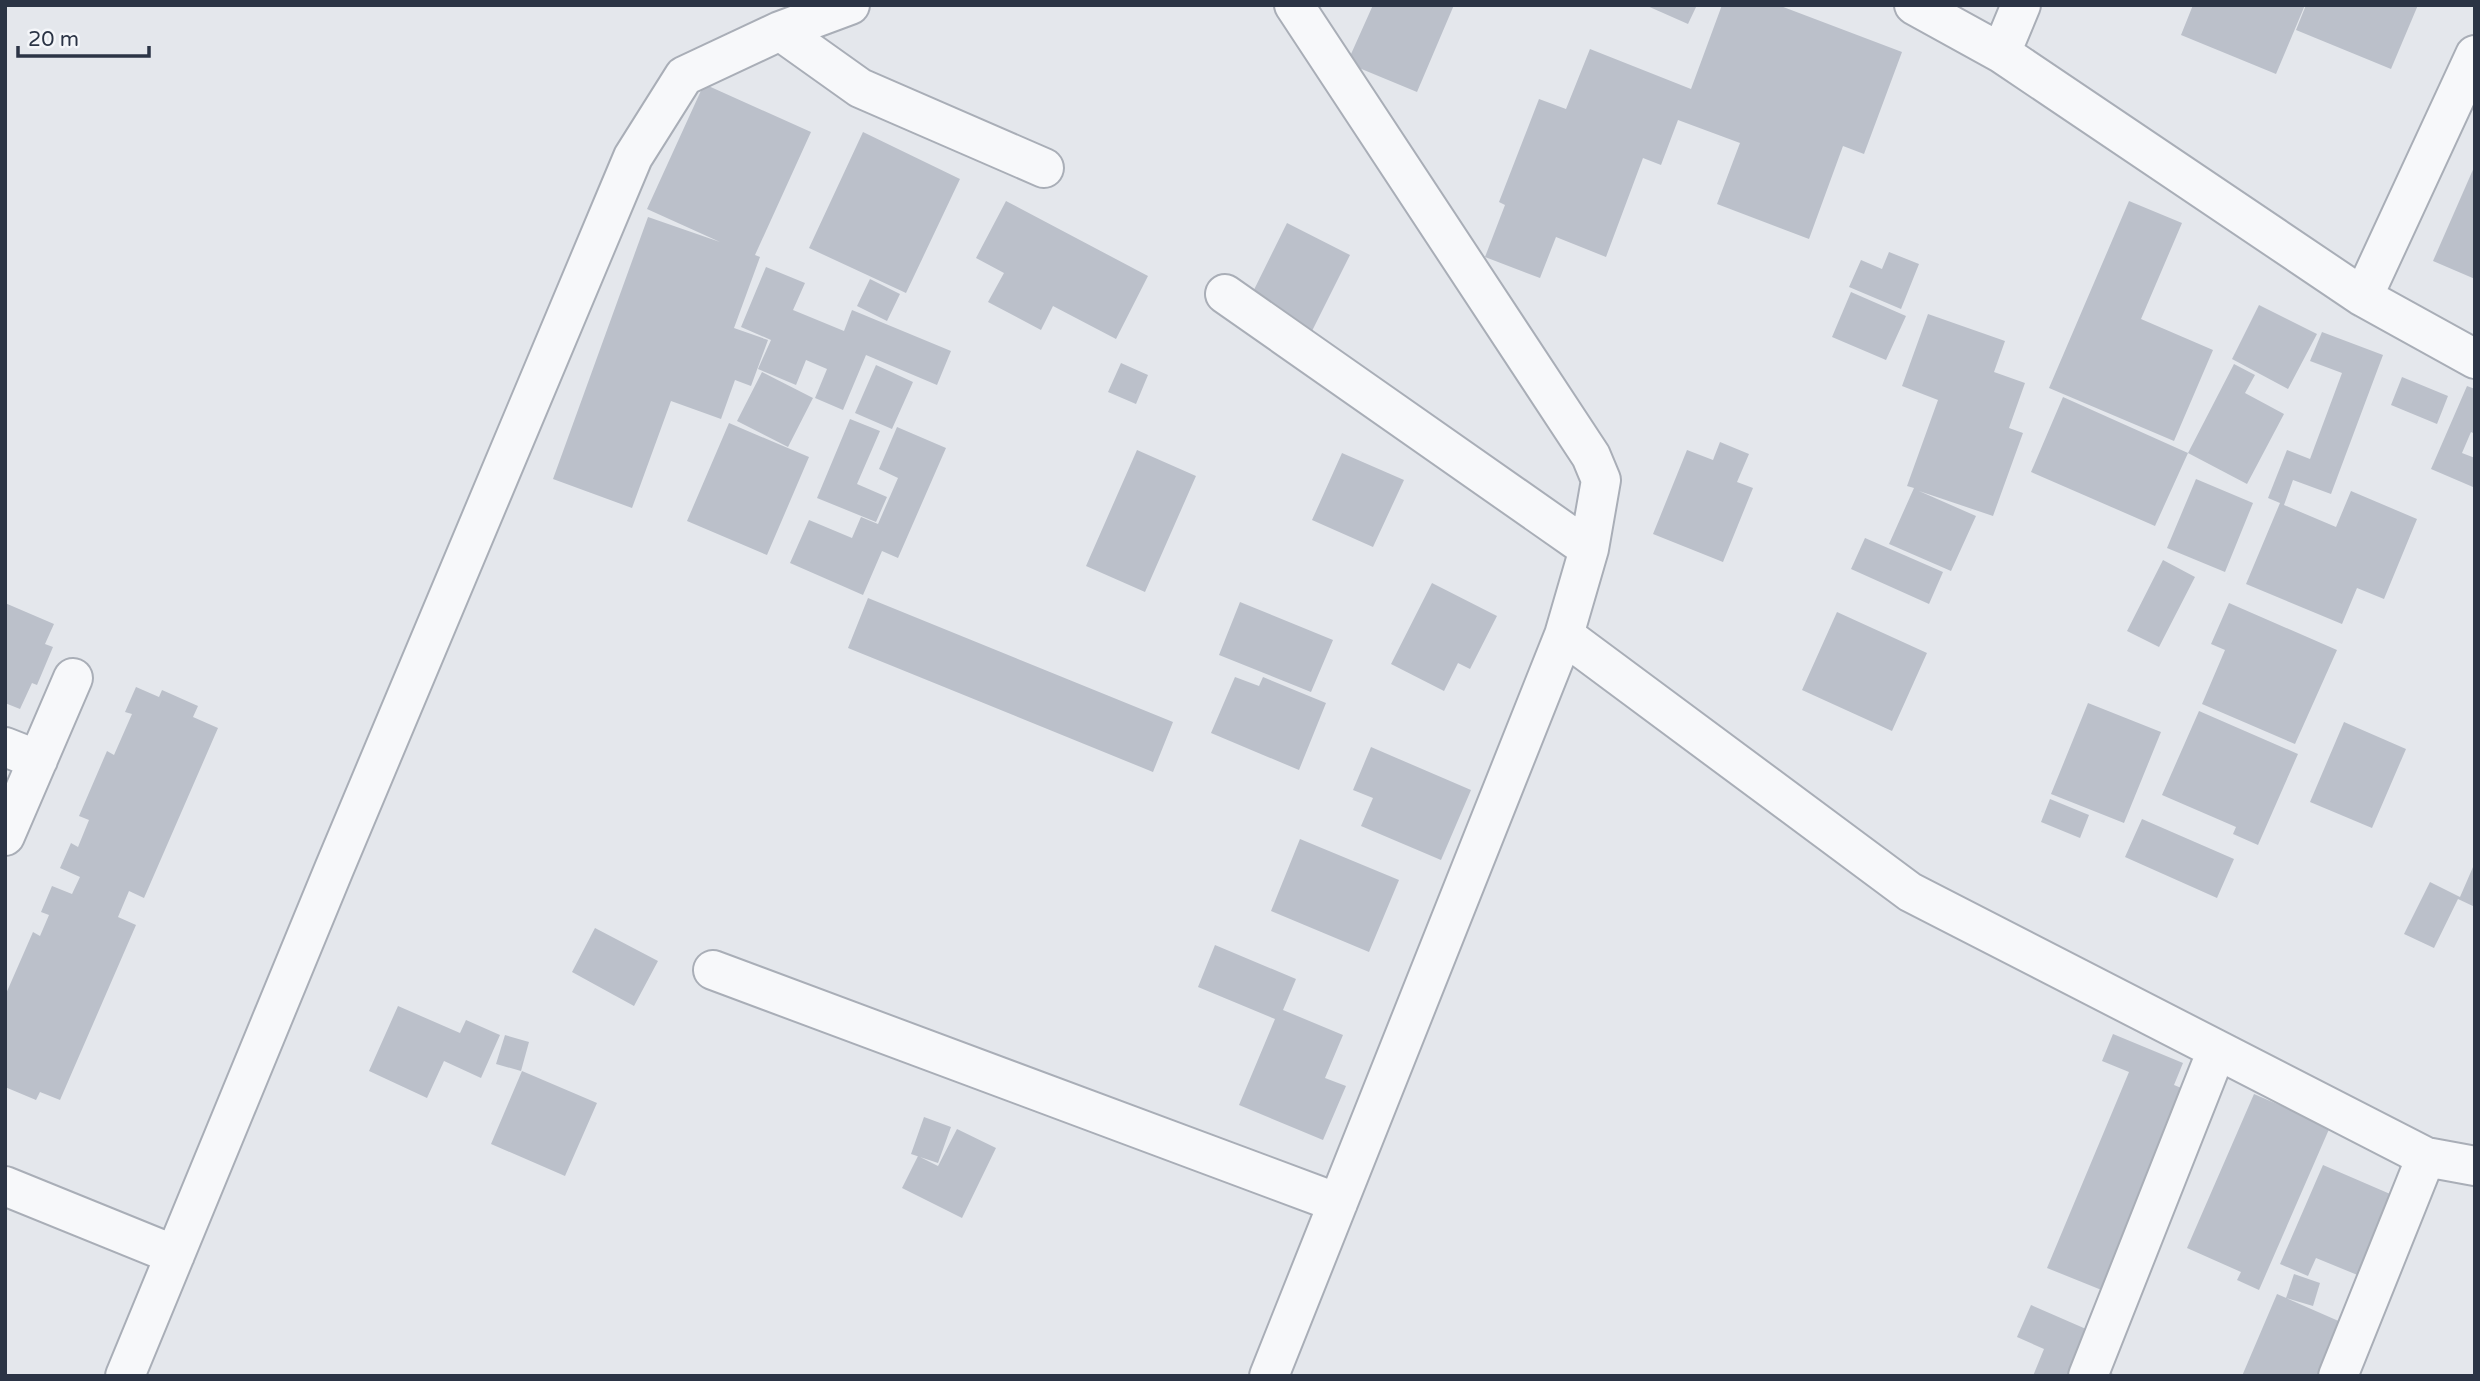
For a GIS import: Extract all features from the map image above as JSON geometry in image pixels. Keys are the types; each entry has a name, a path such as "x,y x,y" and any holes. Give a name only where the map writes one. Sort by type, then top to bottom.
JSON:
{"street":[{"path":"125,1376 334,869 633,158 684,76 780,31 850,5"},
{"path":"1269,1376 1564,635 1589,550 1601,480 1591,456 1294,5"},
{"path":"1914,5 2001,53 2363,298 2475,359"},
{"path":"2001,53 2021,5"},
{"path":"780,31 860,88 1044,168"},
{"path":"2363,298 2475,55"},
{"path":"1225,294 1589,550"},
{"path":"1564,635 1910,892 2426,1157 2475,1166"},
{"path":"5,836 22,754 73,678"},
{"path":"713,970 1338,1203"},
{"path":"2088,1376 2217,1050"},
{"path":"2338,1376 2426,1157"},
{"path":"5,1186 175,1255"}],"building":[{"path":"1373,5 1454,5 1417,92 1347,63"},
{"path":"1645,5 1697,5 1688,24"},
{"path":"1722,5 1778,5 1902,52 1864,154 1843,146 1809,239 1717,204 1740,143 1678,120 1661,165 1643,158 1606,257 1556,237 1540,278 1485,257 1505,205 1499,202 1539,99 1566,109 1590,49 1691,89"},
{"path":"2193,5 2305,5 2276,74 2181,35"},
{"path":"2306,5 2418,5 2391,69 2296,30"},
{"path":"704,84 811,132 755,255 760,257 734,328 768,340 751,386 735,380 721,419 671,401 632,508 553,479 648,217 720,242 647,209"},
{"path":"863,132 960,179 906,293 809,248"},
{"path":"2475,165 2475,279 2433,261"},
{"path":"1006,201 1148,276 1116,339 1053,306 1041,330 988,302 1004,273 976,258"},
{"path":"2129,201 2182,223 2141,319 2213,350 2174,441 2049,388"},
{"path":"1287,223 1350,255 1306,343 1243,312"},
{"path":"1889,252 1919,264 1901,309 1849,287 1861,260 1882,269"},
{"path":"766,267 805,283 793,310 844,331 852,310 951,351 937,385 866,355 843,410 815,398 827,369 806,360 796,385 758,369 771,340 741,327"},
{"path":"870,279 900,294 887,321 857,306"},
{"path":"1851,292 1906,316 1886,360 1832,337"},
{"path":"2259,305 2317,334 2288,389 2232,359"},
{"path":"1928,314 2005,341 1994,372 2025,383 2009,428 2023,433 1993,516 1919,491 1976,516 1951,571 1889,544 1914,488 1907,486 1938,400 1902,386"},
{"path":"2322,332 2383,355 2331,494 2293,480 2284,505 2336,527 2351,491 2417,519 2384,599 2357,588 2342,624 2246,584 2280,503 2268,498 2287,450 2310,459 2342,373 2310,361"},
{"path":"1121,363 1148,375 1136,404 1108,392"},
{"path":"2234,364 2255,375 2245,393 2284,414 2247,484 2188,453"},
{"path":"876,365 913,382 892,429 855,413"},
{"path":"762,372 813,398 788,447 737,421"},
{"path":"2402,377 2448,396 2437,424 2391,405"},
{"path":"2467,386 2475,389 2475,434 2471,432 2462,453 2475,458 2473,487 2431,469"},
{"path":"2063,397 2188,453 2155,526 2031,472"},
{"path":"850,419 880,431 857,484 887,497 876,522 817,498"},
{"path":"729,423 809,457 767,555 687,521"},
{"path":"897,427 946,448 898,558 882,551 863,595 790,563 809,520 852,538 861,517 878,524 898,478 879,469"},
{"path":"1720,442 1749,454 1737,482 1753,488 1723,562 1653,534 1687,450 1713,460"},
{"path":"1137,450 1196,476 1145,592 1086,566"},
{"path":"1342,453 1404,480 1373,547 1312,520"},
{"path":"2196,479 2253,503 2225,572 2167,548"},
{"path":"1865,538 1943,572 1929,604 1851,569"},
{"path":"2163,560 2195,577 2159,647 2127,631"},
{"path":"1432,583 1497,616 1470,669 1458,663 1444,691 1391,664"},
{"path":"868,598 1173,722 1153,772 848,648"},
{"path":"1240,602 1333,640 1311,692 1219,655"},
{"path":"5,603 54,624 45,644 53,647 37,685 32,683 20,709 5,703"},
{"path":"2229,603 2337,650 2295,744 2202,704 2225,650 2211,644"},
{"path":"1837,612 1927,653 1892,731 1802,690"},
{"path":"1235,677 1259,686 1263,677 1326,703 1299,770 1211,733"},
{"path":"136,687 159,697 162,690 198,706 193,717 218,728 144,898 129,891 118,917 136,925 60,1100 40,1092 36,1100 5,1087 5,996 33,932 40,936 49,915 41,912 52,886 72,894 80,877 60,868 71,843 78,847 89,820 79,816 107,751 114,755 132,714 125,712"},
{"path":"2088,703 2161,732 2124,823 2051,794"},
{"path":"2199,711 2298,754 2258,845 2233,834 2236,827 2162,795"},
{"path":"2344,722 2406,749 2372,828 2310,802"},
{"path":"1371,747 1471,790 1441,860 1361,826 1373,798 1353,790"},
{"path":"2050,799 2089,815 2080,838 2041,822"},
{"path":"2142,819 2234,859 2217,898 2125,857"},
{"path":"1300,839 1399,880 1369,952 1271,911"},
{"path":"2473,867 2475,907 2458,899 2434,948 2404,934 2430,882 2460,897"},
{"path":"595,928 658,961 634,1006 572,972"},
{"path":"1215,945 1296,979 1283,1010 1343,1035 1325,1078 1346,1086 1323,1140 1239,1105 1275,1019 1198,987"},
{"path":"398,1006 460,1033 466,1020 500,1035 481,1078 444,1061 427,1098 369,1071"},
{"path":"2113,1034 2183,1063 2174,1085 2216,1102 2109,1293 2047,1268 2129,1072 2102,1061"},
{"path":"505,1035 529,1042 521,1071 496,1064"},
{"path":"522,1071 597,1103 565,1176 491,1144"},
{"path":"2254,1094 2330,1127 2259,1290 2237,1280 2241,1272 2187,1248"},
{"path":"924,1117 951,1127 938,1163 911,1154"},
{"path":"957,1129 996,1148 962,1218 902,1188 918,1156 938,1166"},
{"path":"2323,1165 2411,1203 2377,1283 2316,1258 2308,1276 2280,1264"},
{"path":"2294,1274 2320,1283 2313,1306 2286,1298"},
{"path":"2277,1294 2350,1326 2329,1376 2242,1376"},
{"path":"2031,1305 2109,1339 2097,1367 2118,1376 2033,1376 2044,1349 2017,1337"}]}
